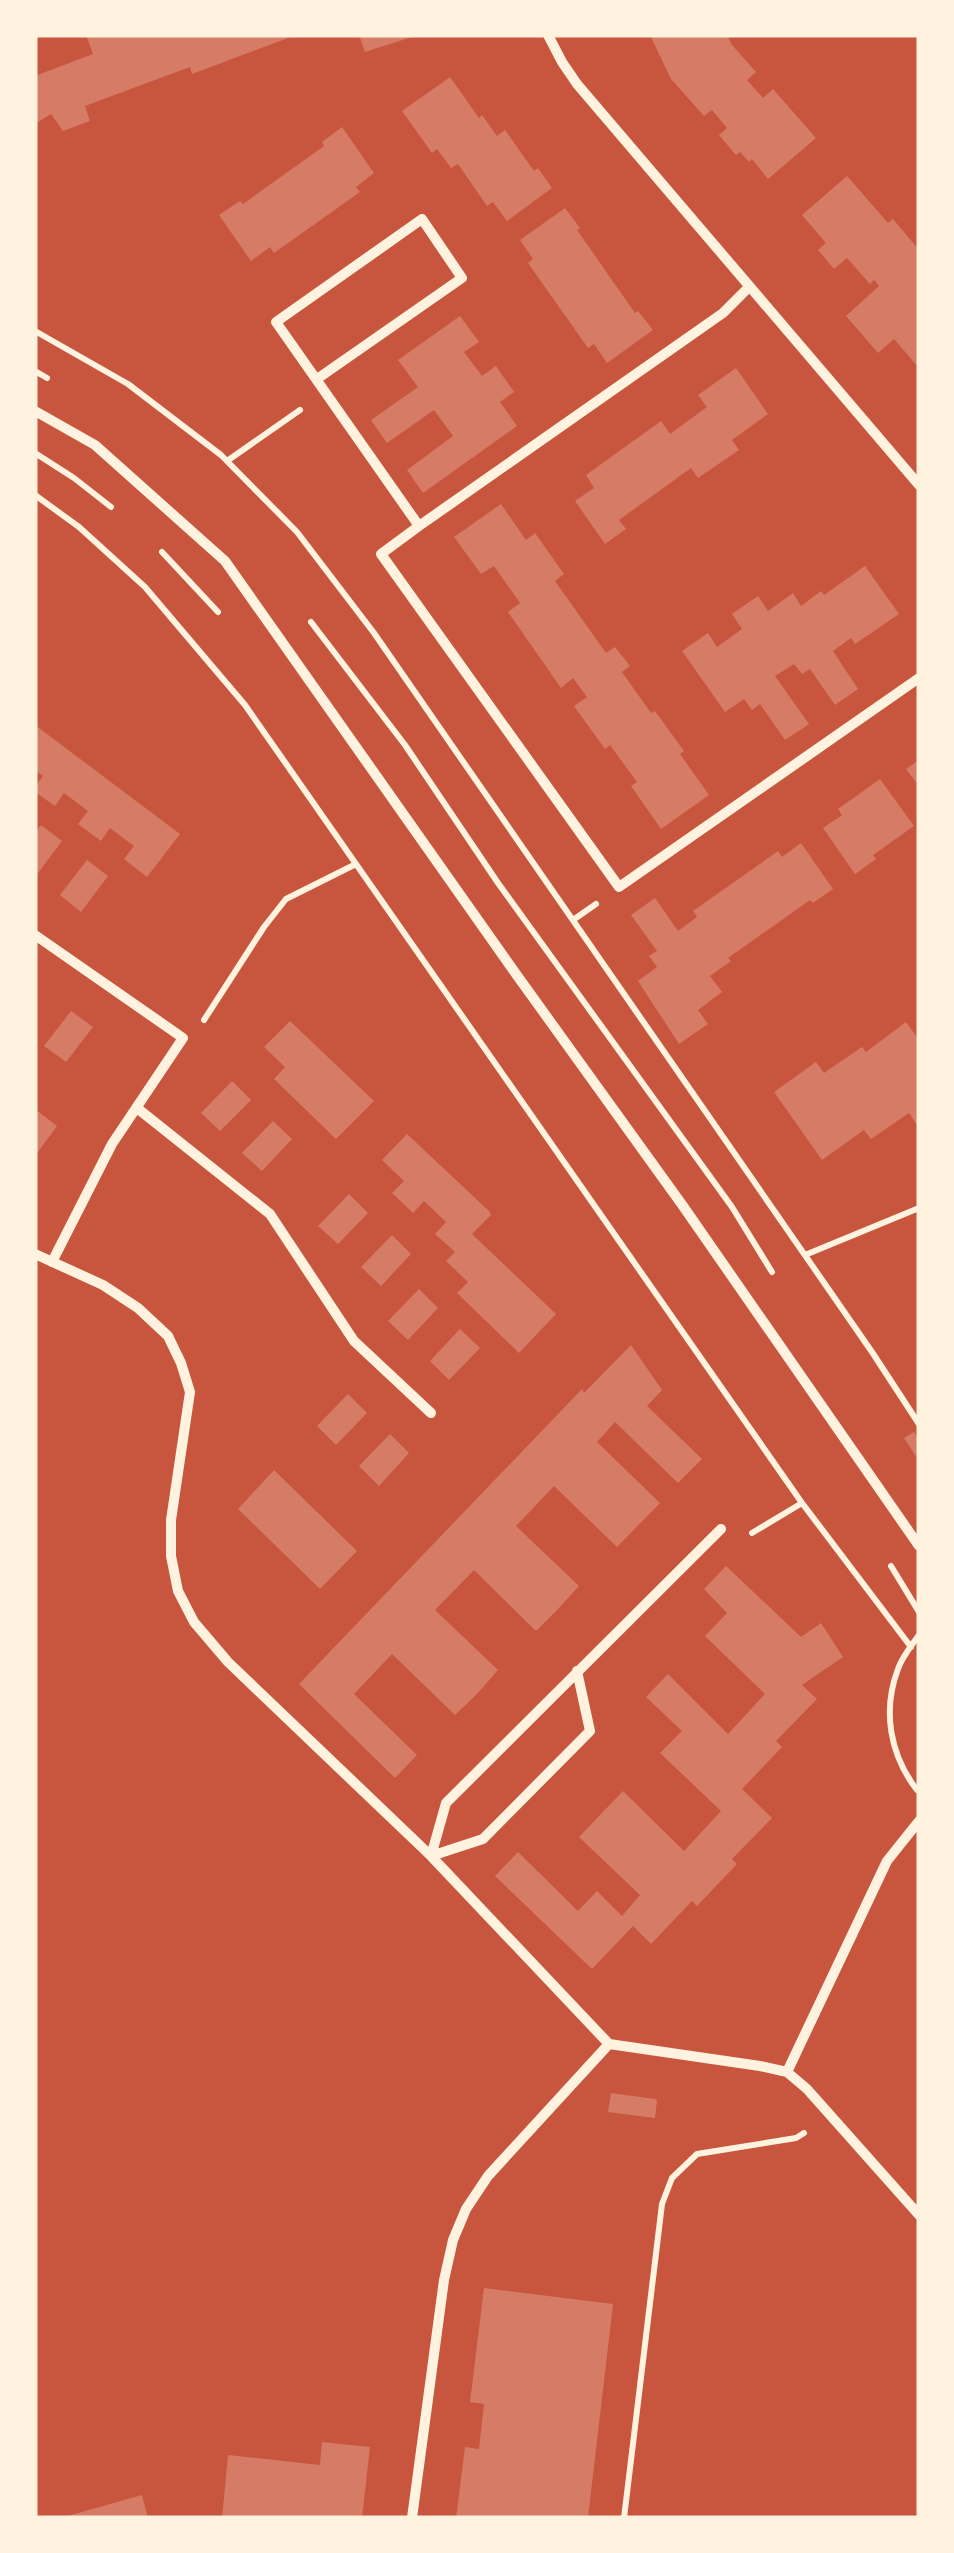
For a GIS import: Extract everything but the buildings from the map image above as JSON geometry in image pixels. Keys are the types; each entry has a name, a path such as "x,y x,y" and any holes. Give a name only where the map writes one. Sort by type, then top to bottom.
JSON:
{"street":[{"path":"548,35 577,84 919,484"},
{"path":"316,379 462,278 422,220 276,322 419,526"},
{"path":"750,287 722,313 381,554 619,888 919,678"},
{"path":"35,411 95,445 225,561 684,1206 919,1546"},
{"path":"35,935 183,1038 112,1144 52,1262"},
{"path":"137,1108 270,1214 354,1341 430,1413"},
{"path":"35,1254 103,1285 138,1308 168,1336 182,1363 190,1392 171,1520 171,1556 178,1591 194,1622 228,1662 431,1856 609,2044 786,2072 807,2089 919,2215"},
{"path":"431,1856 446,1803 720,1529"},
{"path":"431,1856 483,1840 590,1732 577,1672"},
{"path":"786,2072 887,1861 919,1821"},
{"path":"412,2518 444,2280 453,2240 466,2208 488,2176 609,2044"}],"path":[{"path":"35,331 128,384 227,461 297,532 374,633 919,1424"},
{"path":"227,461 326,392"},
{"path":"35,453 114,509"},
{"path":"35,495 79,527 158,602 245,705 802,1503 911,1647"},
{"path":"153,543 226,621"},
{"path":"183,1038 204,1020 286,899 356,864"},
{"path":"804,1255 919,1208"},
{"path":"720,1529 748,1536 802,1503"},
{"path":"890,1564 919,1612"},
{"path":"919,1635 898,1666 890,1719 897,1758 919,1794"},
{"path":"624,2518 662,2204 672,2178 697,2154 796,2138 831,2115"}]}
